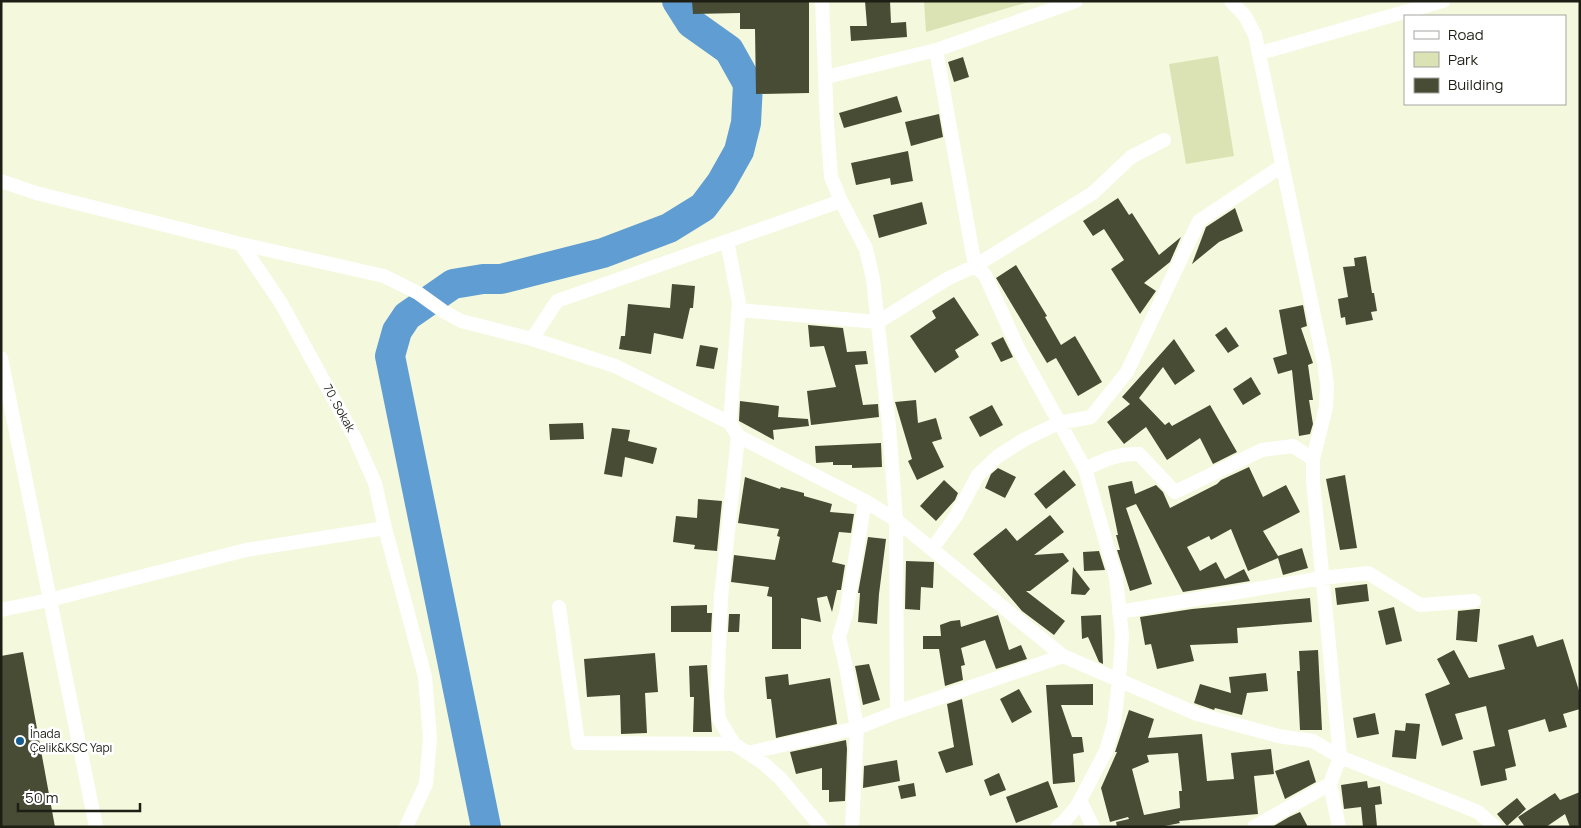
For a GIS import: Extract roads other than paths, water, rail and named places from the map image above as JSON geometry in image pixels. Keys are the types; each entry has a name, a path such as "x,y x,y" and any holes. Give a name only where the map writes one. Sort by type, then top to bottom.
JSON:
{"street":[{"path":"822,1 831,177 866,249 873,279 889,426 896,520 897,712"},
{"path":"826,77 936,50 1076,1"},
{"path":"1232,1 1245,16 1255,35 1260,52 1327,384 1326,407 1313,459 1313,481 1340,757 1330,784 1339,827"},
{"path":"1260,52 1443,1"},
{"path":"936,50 975,266 985,275 1018,348 1085,470 1116,577 1122,636 1120,680 1114,724 1106,751 1077,806 1063,823 1057,827"},
{"path":"738,310 878,322 947,279 975,266 1093,193 1131,157 1164,140"},
{"path":"932,549 956,516 978,475 998,456 1025,439 1059,423 1091,417 1127,372 1199,221 1282,166"},
{"path":"1,181 36,193 241,244 384,276 418,293 461,321 532,339 615,366 730,423 738,436 865,501 896,520 1063,656 1196,714 1278,736 1313,741 1340,757 1478,812 1495,827"},
{"path":"532,339 557,300 841,201"},
{"path":"727,241 739,303 730,423"},
{"name":"70. Sokak","path":"241,244 281,303 355,438 375,482 385,528 425,677 430,738 426,784 406,827"},
{"path":"1,358 96,827"},
{"path":"738,436 721,597 717,697 719,719 734,744 780,778 821,827"},
{"path":"1085,470 1109,457 1139,454 1175,492 1262,450 1293,446 1313,459"},
{"path":"852,827 857,728 839,637 848,606 865,501"},
{"path":"1,610 49,600 246,550 385,528"},
{"path":"1119,612 1322,578 1368,573 1420,605 1474,601"},
{"path":"559,608 578,743 734,744"},
{"path":"748,753 857,728 897,712 1063,656"},
{"path":"1254,827 1330,784"},
{"path":"1080,800 1093,827"}],"waterway":[{"path":"486,827 390,356 397,331 407,316 453,284 483,279 501,279 603,253 669,228 703,207 721,183 739,151 746,123 748,84 729,50 691,23 677,1"}],"place":[{"name":"İnada Çelik&KSC Yapı","path":"20,741"}]}
